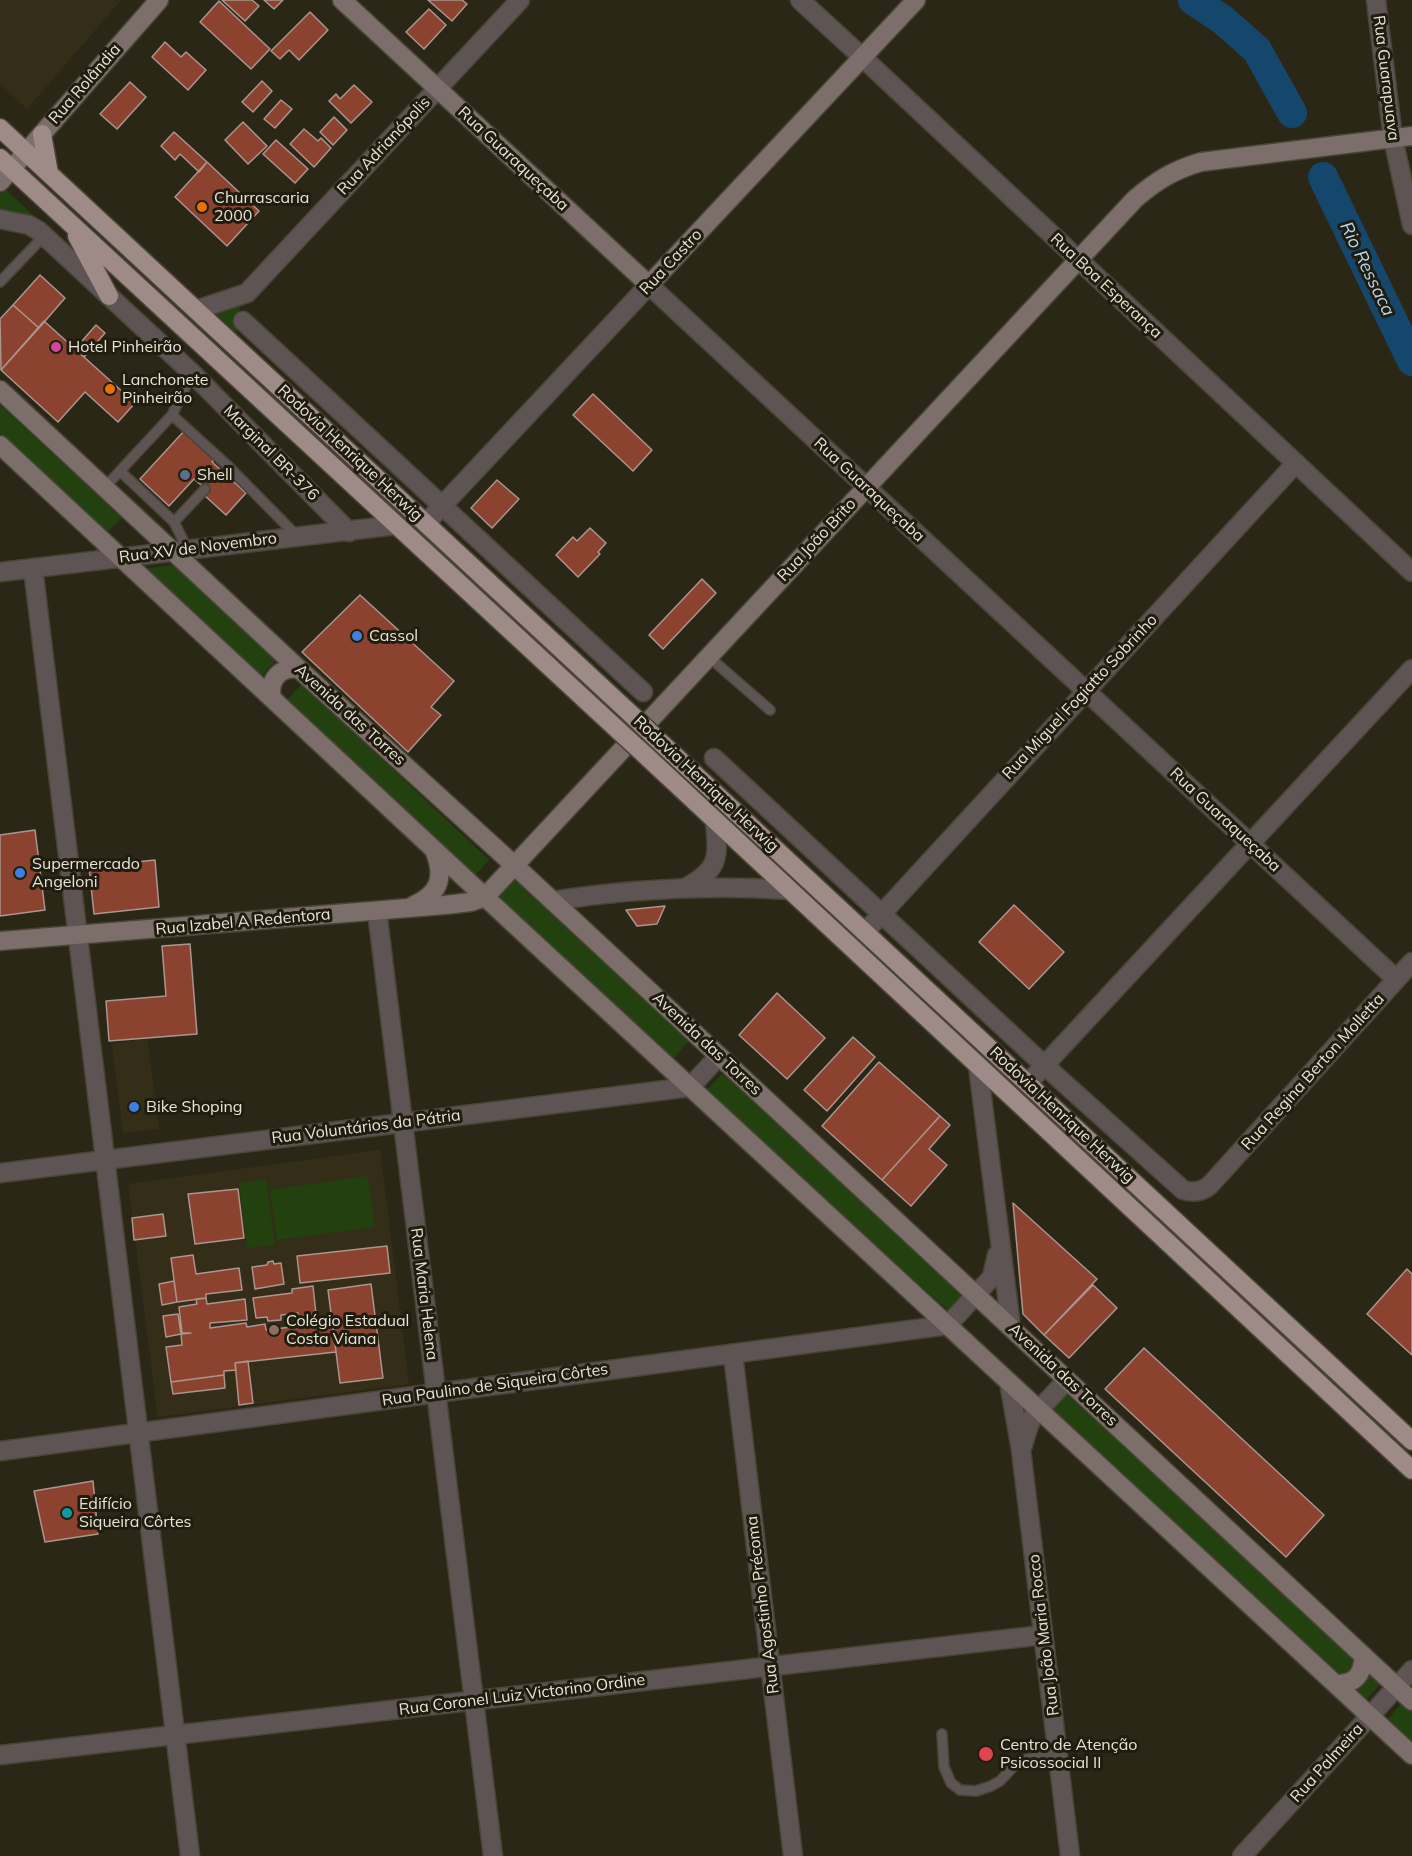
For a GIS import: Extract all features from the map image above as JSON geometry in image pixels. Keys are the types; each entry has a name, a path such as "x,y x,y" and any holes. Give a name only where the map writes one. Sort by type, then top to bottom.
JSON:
{"highway":[{"name":"Rodovia Henrique Herwig","path":"0,128 1412,1441"},
{"path":"42,134 49,173"},
{"name":"Rodovia Henrique Herwig","path":"4,170 70,224 644,754 1412,1470"},
{"path":"70,224 109,296"}],"main road":[{"name":"Rua Rolândia","path":"4,170 26,152 159,0"},
{"name":"Rua Guaraqueçaba","path":"342,0 649,285"},
{"name":"Rua Castro","path":"649,285 916,0"},
{"path":"1393,138 1412,136"},
{"name":"Rua João Brito","path":"485,897 1136,199 1168,174 1182,167 1221,159 1393,138"},
{"name":"Avenida das Torres","path":"0,390 105,487 181,550 299,669 514,865 1412,1701"},
{"path":"0,445 1412,1755"},
{"path":"272,698 271,686 276,675 287,669 299,669"},
{"path":"407,908 425,901 433,893 438,883 439,861 434,850"},
{"name":"Rua Izabel A Redentora","path":"0,941 457,904 485,897"},
{"path":"1336,1684 1345,1684 1358,1676 1362,1670 1364,1656"}],"street":[{"name":"Rua Adrianópolis","path":"196,310 248,292 520,0"},
{"name":"Rua Boa Esperança","path":"800,0 1412,572"},
{"name":"Rua Guarapuava","path":"1376,0 1393,138 1412,225"},
{"name":"Marginal BR-376","path":"0,219 29,225 44,236 192,373 349,532"},
{"name":"Rua Guaraqueçaba","path":"649,285 1396,979"},
{"name":"Rua Castro","path":"426,524 649,285"},
{"path":"239,350 248,292"},
{"path":"243,321 643,692"},
{"name":"Rua Miguel Fogiatto Sobrinho","path":"865,932 1296,463"},
{"name":"Rua XV de Novembro","path":"0,572 396,525"},
{"path":"33,568 190,1856"},
{"path":"1028,1083 1412,669"},
{"path":"714,758 1044,1065"},
{"path":"686,888 703,878 716,859 715,820"},
{"path":"552,901 686,888 753,887 789,890"},
{"name":"Rua Maria Helena","path":"377,910 493,1856"},
{"name":"Rua Regina Berton Molletta","path":"1044,1065 1177,1186 1183,1190 1195,1192 1204,1190 1412,962"},
{"path":"690,1087 719,1056"},
{"path":"978,1066 1011,1327"},
{"name":"Rua Voluntários da Pátria","path":"0,1173 690,1087"},
{"path":"948,1325 992,1277 999,1242"},
{"path":"904,1331 911,1325 917,1310 912,1293"},
{"name":"Rua Paulino de Siqueira Côrtes","path":"0,1451 948,1325"},
{"name":"Rua Agostinho Précoma","path":"733,1354 793,1856"},
{"name":"Rua João Maria Rocco","path":"1021,1449 1028,1428 1039,1409 1067,1380"},
{"name":"Rua João Maria Rocco","path":"1009,1382 1021,1449 1070,1856"},
{"name":"Rua Coronel Luiz Victorino Ordine","path":"0,1755 1043,1635"},
{"name":"Rua Palmeira","path":"1242,1856 1412,1670"}],"lane":[{"path":"0,282 44,236"},
{"path":"105,487 172,415 192,373"},
{"path":"172,415 224,468 298,537"},
{"path":"120,471 174,522 181,550"},
{"path":"174,522 205,489"},
{"path":"709,657 770,710"},
{"path":"942,1734 944,1767 951,1783 960,1790 976,1791 991,1786 1000,1781 1015,1765 1027,1759 1058,1751"}],"shaded area":[{"path":"0,0 121,0 27,109 0,84"},
{"path":"147,1039 159,1129 123,1133 112,1044"},
{"name":"Colégio Estadual Costa Viana","path":"380,1150 409,1384 158,1417 128,1184"}],"green space":[{"path":"5,189 36,218 16,213 0,213 0,195"},
{"path":"241,300 236,333 212,310"},
{"path":"0,405 122,518 107,532 0,433"},
{"path":"173,565 275,661 259,679 142,569"},
{"path":"302,684 489,860 472,878 284,703"},
{"path":"514,879 689,1041 672,1060 495,895"},
{"path":"722,1074 963,1297 949,1311 705,1092"},
{"path":"368,1176 375,1227 277,1240 270,1190"},
{"path":"266,1179 275,1245 247,1248 239,1183"},
{"path":"1065,1393 1358,1660 1353,1673 1338,1677 1051,1408"},
{"path":"1369,1670 1382,1682 1365,1701 1351,1688"},
{"path":"1403,1702 1412,1711 1412,1748 1385,1722"}],"building":[{"path":"222,0 252,0 259,6 245,21"},
{"path":"264,0 283,0 274,9"},
{"path":"428,0 462,0 467,4 452,21"},
{"path":"219,1 270,49 251,69 200,22"},
{"path":"429,9 446,25 424,49 406,32"},
{"path":"310,12 328,30 299,60 289,50 280,59 271,51"},
{"path":"165,42 181,57 186,52 206,70 188,90 152,57"},
{"path":"262,81 272,91 253,112 242,102"},
{"path":"130,82 146,97 117,129 100,114"},
{"path":"354,85 372,102 351,123 329,101 336,94 340,99"},
{"path":"281,100 292,109 275,128 264,119"},
{"path":"334,117 347,130 333,145 320,132"},
{"path":"243,122 267,146 248,164 225,140"},
{"path":"304,129 318,141 321,138 331,148 314,167 290,144"},
{"path":"174,132 207,162 199,172 180,154 175,160 161,146"},
{"path":"276,140 308,169 295,183 263,154"},
{"path":"207,162 259,211 227,246 175,197"},
{"path":"40,275 65,298 39,328 13,305"},
{"path":"13,305 39,328 1,370 0,319"},
{"path":"44,321 135,403 118,422 85,392 58,422 1,370"},
{"path":"96,325 105,333 84,357 75,349"},
{"path":"593,394 652,450 633,471 573,415"},
{"name":"Shell","path":"185,430 215,458 212,462 246,493 226,515 204,495 208,491 194,479 169,506 140,479"},
{"path":"497,480 519,499 492,528 471,508"},
{"path":"590,528 606,543 598,552 600,554 578,577 556,555 573,537 577,541"},
{"path":"702,579 716,593 663,649 649,635"},
{"path":"360,595 454,681 431,707 441,715 408,752 302,652"},
{"name":"Supermercado Angeloni","path":"35,830 45,910 0,916 0,835"},
{"path":"155,860 159,907 94,914 89,867"},
{"path":"1014,905 1064,952 1029,989 979,942"},
{"path":"665,906 657,924 637,926 626,910"},
{"path":"190,944 197,1034 109,1041 106,1001 166,996 162,946"},
{"path":"777,993 825,1038 787,1079 739,1035"},
{"path":"853,1037 875,1057 827,1111 804,1090"},
{"path":"879,1062 940,1116 882,1180 822,1126"},
{"path":"940,1116 950,1125 929,1149 947,1165 911,1206 882,1180"},
{"path":"238,1189 244,1238 195,1244 188,1194"},
{"path":"1013,1203 1097,1279 1044,1335 1023,1314"},
{"path":"163,1214 166,1236 134,1240 132,1218"},
{"path":"387,1246 390,1273 300,1283 297,1256"},
{"path":"193,1255 196,1274 239,1268 242,1290 206,1294 206,1298 177,1302 171,1258"},
{"path":"273,1261 274,1264 281,1263 284,1284 255,1289 252,1267 267,1265 268,1262"},
{"path":"1407,1269 1412,1274 1412,1355 1367,1314"},
{"path":"174,1281 177,1302 162,1305 159,1284"},
{"path":"371,1284 383,1378 340,1383 328,1290"},
{"path":"1093,1285 1117,1308 1069,1358 1044,1335"},
{"path":"313,1286 316,1314 281,1315 281,1320 268,1321 267,1317 256,1318 253,1298 292,1293 292,1289"},
{"path":"206,1298 207,1304 245,1299 247,1320 210,1323 210,1328 246,1323 247,1327 265,1324 266,1330 317,1324 317,1327 333,1326 336,1352 235,1363 236,1370 224,1371 224,1375 171,1382 166,1347 182,1345 181,1334 191,1333 182,1333 179,1307 197,1304 196,1299"},
{"path":"178,1314 181,1334 166,1337 163,1316"},
{"path":"1144,1348 1324,1515 1286,1557 1105,1389"},
{"path":"248,1361 253,1403 239,1405 235,1363"},
{"path":"224,1375 225,1388 173,1394 171,1382"},
{"name":"Edifício Siqueira Côrtes","path":"93,1481 98,1534 45,1542 34,1491"}],"waterway":[{"name":"Rio Ressaca","path":"1193,0 1223,20 1257,50 1292,113"},
{"name":"Rio Ressaca","path":"1323,177 1412,361"}],"place":[{"name":"Churrascaria 2000","path":"202,207"},
{"name":"Hotel Pinheirão","path":"56,347"},
{"name":"Lanchonete Pinheirão","path":"110,389"},
{"name":"Shell","path":"185,475"},
{"name":"Cassol","path":"357,636"},
{"name":"Supermercado Angeloni","path":"20,873"},
{"name":"Bike Shoping","path":"134,1107"},
{"name":"Colégio Estadual Costa Viana","path":"274,1330"},
{"name":"Edifício Siqueira Côrtes","path":"67,1513"},
{"name":"Centro de Atenção Psicossocial II","path":"986,1754"}]}
